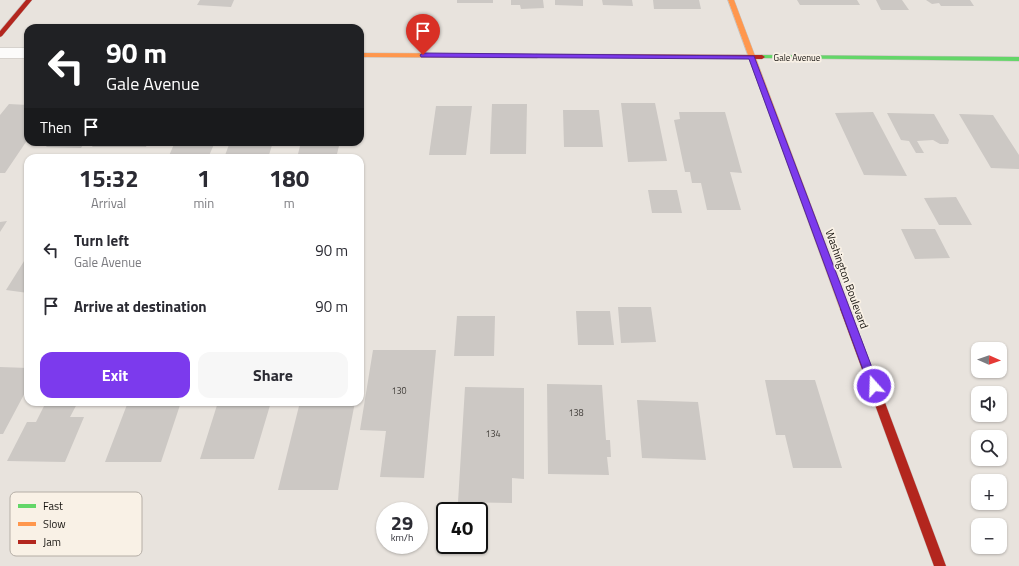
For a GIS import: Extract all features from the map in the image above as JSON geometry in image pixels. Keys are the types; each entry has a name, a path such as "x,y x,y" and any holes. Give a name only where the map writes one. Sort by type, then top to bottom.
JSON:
{"street":[{"path":"0,35 29,0"},
{"name":"Washington Boulevard","path":"731,0 940,566"},
{"path":"0,53 24,53"},
{"name":"Gale Avenue","path":"364,55 1019,58"}],"building":[{"path":"200,0 234,0 231,7 197,5"},
{"path":"457,0 493,0 493,3 457,3"},
{"path":"511,0 543,0 544,8 521,9 520,5 511,5"},
{"path":"555,0 583,0 583,6 555,5"},
{"path":"602,0 632,0 633,6 603,5"},
{"path":"653,0 699,0 701,9 654,9"},
{"path":"797,0 857,0 860,5 800,5"},
{"path":"876,0 902,0 909,10 881,10"},
{"path":"926,0 970,0 974,6 941,6 939,3 932,4"},
{"path":"621,103 655,103 667,161 628,162"},
{"path":"9,104 24,105 24,145 5,173 0,173 0,115"},
{"path":"492,104 527,104 526,154 490,154"},
{"path":"436,106 472,106 466,155 429,155"},
{"path":"563,110 599,110 603,147 564,147"},
{"path":"679,112 725,112 742,173 730,172 741,210 707,210 701,183 692,183 690,172 685,172 674,120 680,119"},
{"path":"873,112 907,176 864,175 835,113"},
{"path":"887,113 934,114 949,140 948,144 940,144 933,140 917,141 924,153 916,153 909,141 901,140"},
{"path":"959,114 993,115 1019,155 1019,169 991,168"},
{"path":"47,146 82,146 81,148 46,147"},
{"path":"93,146 146,146 146,147"},
{"path":"173,146 213,146 210,154 170,154"},
{"path":"228,146 272,146 269,154 226,154"},
{"path":"300,146 339,146 337,154 298,154"},
{"path":"648,190 677,190 682,213 652,213"},
{"path":"956,197 972,225 939,225 924,198"},
{"path":"7,221 0,232 0,222"},
{"path":"901,229 935,229 950,258 915,259"},
{"path":"24,261 24,292 6,290"},
{"path":"618,307 651,307 656,342 621,343"},
{"path":"576,311 610,311 614,345 578,345"},
{"path":"457,316 495,316 494,356 454,356"},
{"path":"373,350 436,350 424,478 380,477 386,431 360,430"},
{"path":"0,367 24,368 24,395 3,434 0,434"},
{"path":"765,380 815,380 842,468 793,468 785,435 776,435"},
{"path":"547,384 602,385 606,440 610,440 611,457 607,457 609,475 548,474"},
{"path":"465,387 524,388 524,479 512,478 512,503 458,502"},
{"path":"637,400 698,402 706,460 642,458"},
{"path":"44,406 76,406 70,417 84,417 65,462 7,461 27,422 36,422"},
{"path":"126,406 180,406 161,462 105,462"},
{"path":"217,406 270,406 254,459 200,459"},
{"path":"299,406 354,406 338,490 278,490"}],"traffic: fast":[{"path":"762,57 1019,59"}],"traffic: slow":[{"path":"731,0 845,309"},
{"path":"364,55 537,56"}],"traffic: jam":[{"path":"0,35 29,0"},
{"path":"537,56 762,57"},
{"path":"845,309 940,566"}],"route":[{"path":"423,55 751,57 874,386"}]}
